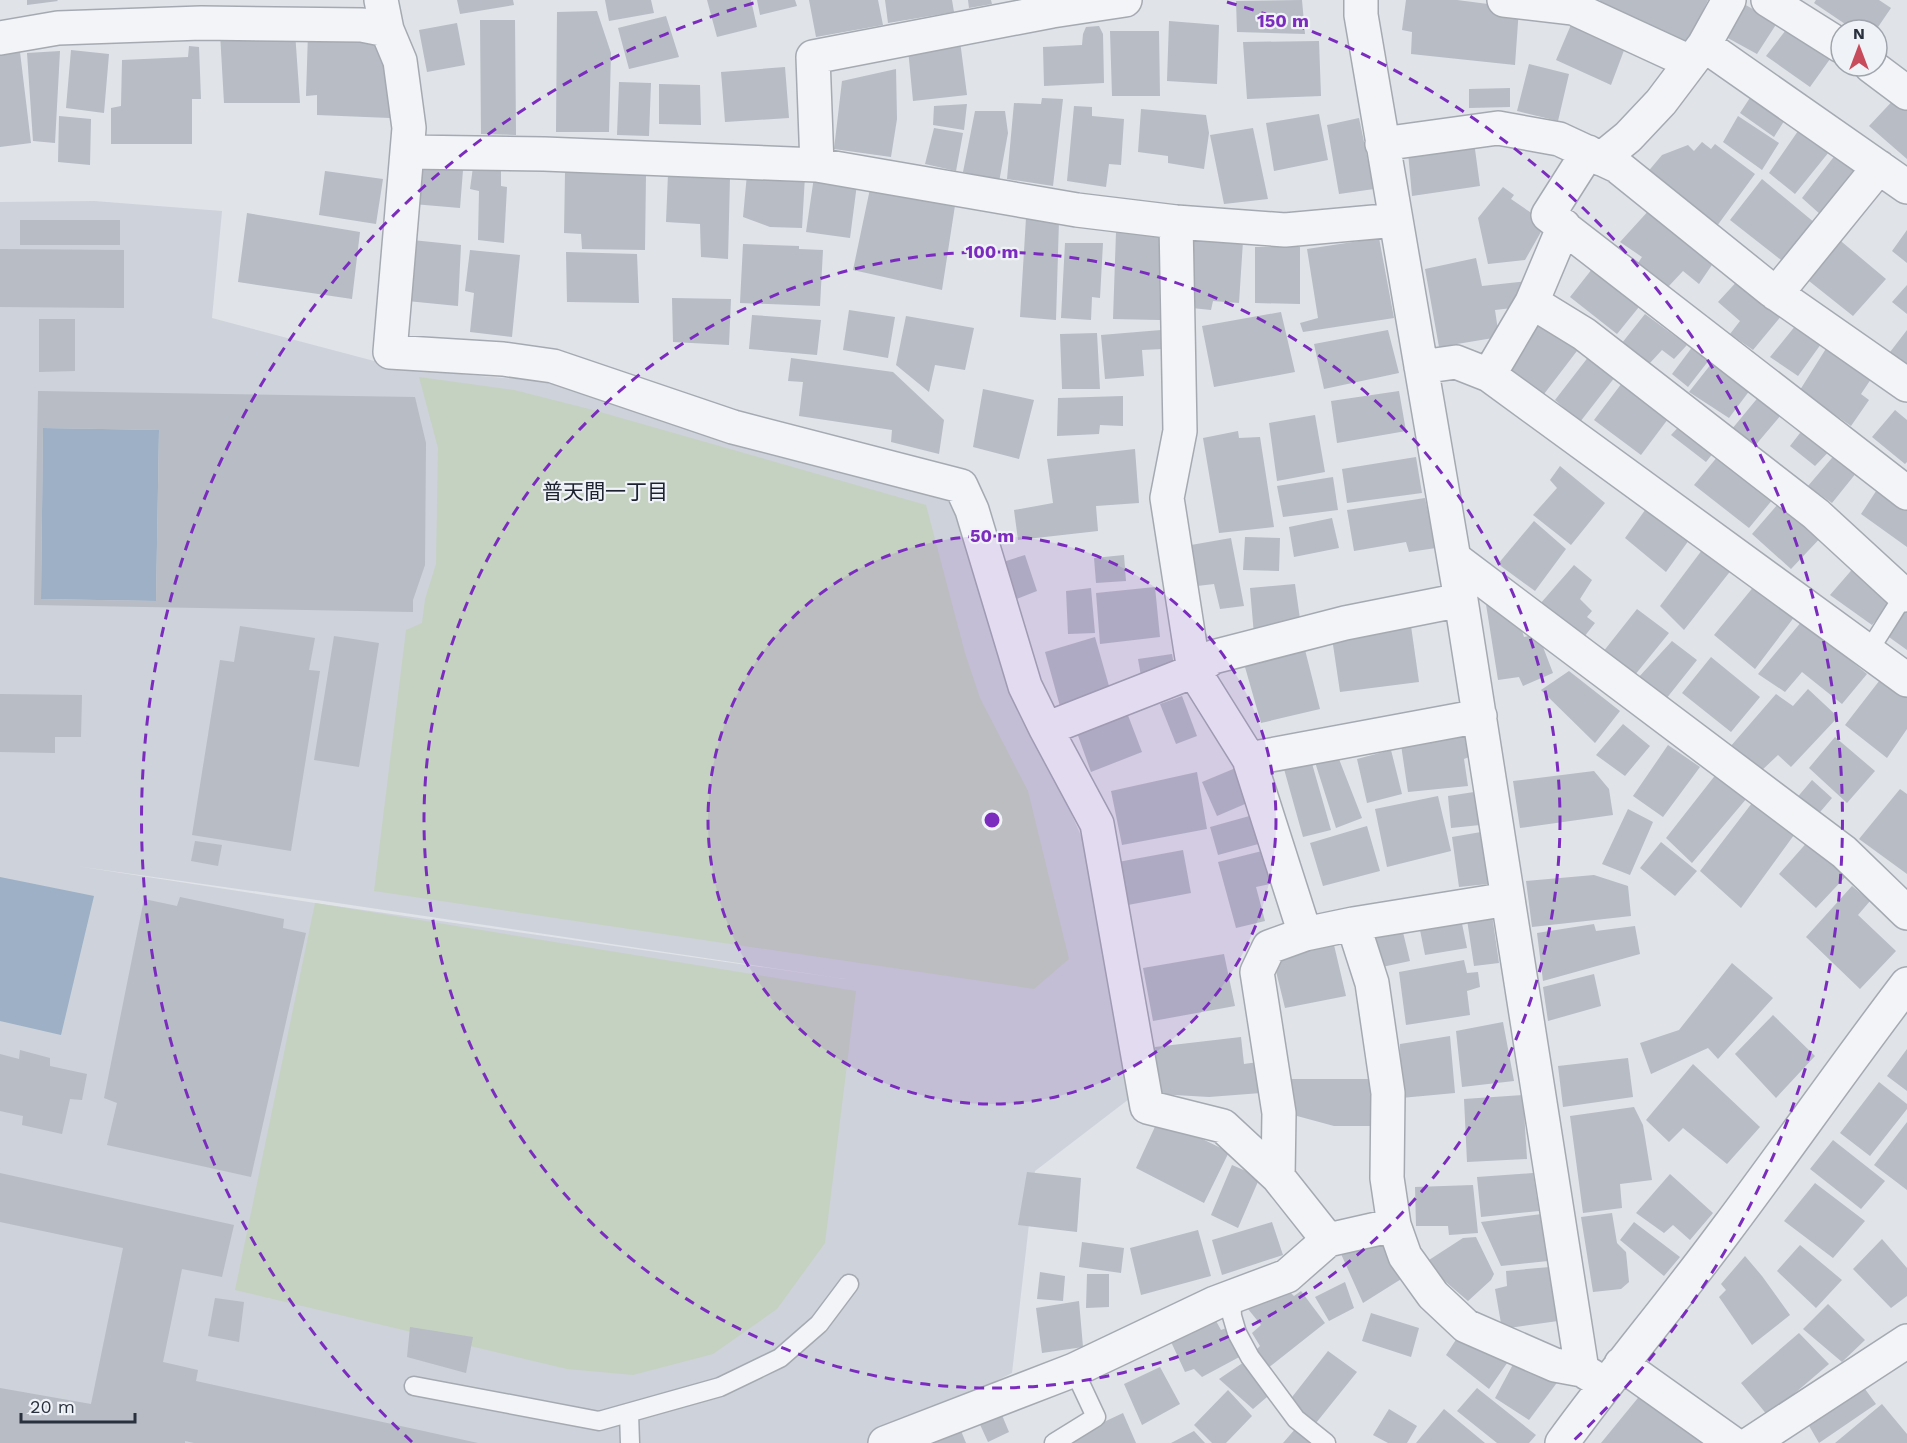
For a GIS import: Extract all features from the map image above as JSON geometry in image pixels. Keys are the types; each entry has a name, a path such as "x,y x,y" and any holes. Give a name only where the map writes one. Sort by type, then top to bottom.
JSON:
{"street":[{"path":"817,165 813,57 1052,11 1125,0"},
{"path":"1361,0 1361,15 1382,144 1455,559 1508,899 1603,1372"},
{"path":"1504,0 1573,8 1697,54 1879,167 1907,187"},
{"path":"1729,0 1697,54 1661,102 1628,137 1595,155 1548,214 1907,494"},
{"path":"1768,0 1829,38"},
{"path":"0,38 58,28 201,23 362,25 384,15 400,61 409,128 390,352 503,358 553,366 733,427 961,486 972,510 1026,686 1046,729 1097,824 1147,1107 1223,1126 1278,1177 1328,1240"},
{"path":"1887,78 1907,93"},
{"path":"1382,144 1498,128 1559,139 1595,155 1617,166 1776,294 1907,385"},
{"path":"408,152 544,154 817,165 1077,210 1176,222 1285,230 1396,220"},
{"path":"1776,294 1879,167"},
{"path":"1176,222 1180,431 1167,498 1194,671 1249,759 1305,934"},
{"path":"1489,375 1532,302 1564,226"},
{"path":"1532,302 1584,334 1816,514 1906,594"},
{"path":"1421,367 1456,362 1489,375 1907,680"},
{"path":"1455,559 1844,852 1907,912"},
{"path":"1046,729 1194,671 1213,657 1345,623 1461,600"},
{"path":"1249,759 1480,716"},
{"path":"1278,1177 1280,1113 1257,972 1269,947 1305,934 1353,924 1508,899"},
{"path":"1353,924 1372,983 1388,1092 1387,1178 1394,1225 1405,1256 1433,1295 1466,1326 1555,1365 1603,1372 1732,1443"},
{"path":"1562,1443 1603,1372 1726,1232 1853,1054 1907,984"},
{"path":"885,1443 1074,1370 1231,1296 1287,1276 1328,1240 1394,1225"},
{"path":"1751,1443 1907,1341"}],"lane":[{"path":"1869,652 1906,594"},
{"path":"414,1386 599,1421 720,1388 780,1358 819,1324 849,1284"},
{"path":"1231,1296 1232,1316 1237,1333 1250,1357 1296,1419 1326,1443"},
{"path":"1054,1443 1096,1417 1074,1370"},
{"path":"629,1413 630,1443"}],"shaded area":[{"path":"94,201 222,211 212,318 378,362 469,375 574,384 953,497 1008,672 1082,838 1117,1018 1129,1099 1035,1171 1012,1373 872,1443 0,1443 0,202","holes":["76,866 845,979 315,903"]}],"green space":[{"path":"419,377 514,390 593,410 926,505 965,653 980,698 1028,791 1069,959 1034,989 374,891 406,630 422,623 425,599 436,564 438,448"},
{"path":"315,903 856,991 825,1243 777,1309 713,1354 633,1375 567,1369 235,1290"}],"water":[{"path":"43,428 159,430 156,601 41,599"},
{"path":"0,877 94,896 61,1035 0,1021"}],"building":[{"path":"27,0 57,0 58,1 27,5"},
{"path":"457,0 513,0 514,5 460,14"},
{"path":"605,0 651,0 654,13 609,21"},
{"path":"707,0 751,0 757,27 717,37"},
{"path":"757,0 795,0 797,6 760,15"},
{"path":"809,0 878,0 883,25 816,37"},
{"path":"885,0 952,0 954,12 888,23"},
{"path":"968,0 991,0 992,4 969,8"},
{"path":"1302,0 1305,34 1237,32 1236,1"},
{"path":"1406,0 1457,0 1519,8 1515,65 1411,54 1412,32 1402,30"},
{"path":"1600,0 1708,0 1687,45 1598,5"},
{"path":"1816,0 1879,0 1891,8 1884,18 1836,18 1814,3"},
{"path":"1744,4 1777,23 1757,54 1726,37"},
{"path":"597,11 611,53 609,132 556,132 557,12"},
{"path":"666,16 679,57 629,69 618,28"},
{"path":"480,20 515,20 516,135 481,134"},
{"path":"1573,20 1626,45 1611,85 1556,60"},
{"path":"1169,21 1219,25 1217,84 1167,81"},
{"path":"457,23 465,65 427,72 419,30"},
{"path":"1099,26 1103,34 1104,83 1044,86 1043,47 1082,45 1086,27"},
{"path":"1789,26 1829,60 1810,87 1766,56"},
{"path":"1110,31 1159,31 1160,96 1112,96"},
{"path":"295,32 300,103 224,103 220,33"},
{"path":"308,33 372,34 388,48 390,118 317,115 317,95 306,96"},
{"path":"960,41 967,95 913,101 908,49"},
{"path":"1319,41 1321,96 1247,99 1243,42"},
{"path":"189,46 199,47 201,99 192,99 192,144 111,144 111,108 121,106 122,60 188,57"},
{"path":"71,50 109,54 104,113 66,108"},
{"path":"60,51 55,143 33,141 27,53"},
{"path":"20,52 31,143 0,147 0,55"},
{"path":"1529,64 1569,74 1558,121 1517,111"},
{"path":"785,67 789,118 725,122 721,72"},
{"path":"896,69 897,119 891,157 834,149 842,81"},
{"path":"619,82 651,83 649,136 617,135"},
{"path":"659,84 700,85 701,125 659,124"},
{"path":"1757,87 1791,110 1774,137 1740,113"},
{"path":"1510,88 1510,107 1469,108 1469,89"},
{"path":"1899,94 1907,100 1907,159 1869,126"},
{"path":"1042,98 1063,99 1053,186 1007,179 1014,103 1041,104"},
{"path":"967,104 964,130 933,125 934,106"},
{"path":"1074,106 1092,107 1092,116 1124,119 1121,165 1109,164 1106,187 1067,181"},
{"path":"1141,109 1206,115 1209,133 1204,169 1168,163 1168,156 1138,152"},
{"path":"975,111 1005,111 1008,133 999,182 963,172"},
{"path":"1319,114 1328,160 1274,171 1266,123"},
{"path":"59,116 91,119 90,165 58,162"},
{"path":"1738,116 1779,143 1762,170 1723,142"},
{"path":"1359,118 1374,189 1339,194 1327,125"},
{"path":"1807,118 1837,142 1795,194 1769,173"},
{"path":"934,128 963,133 956,171 925,164"},
{"path":"1253,128 1268,199 1224,204 1210,135"},
{"path":"1474,142 1480,186 1412,196 1408,152"},
{"path":"1702,142 1711,149 1715,144 1755,174 1717,226 1646,174 1662,155 1688,145 1694,151"},
{"path":"1843,145 1872,169 1830,223 1802,198"},
{"path":"415,167 463,170 460,208 413,204"},
{"path":"473,167 501,169 501,186 507,187 504,243 478,240 479,191 470,189"},
{"path":"325,171 383,179 376,224 319,215"},
{"path":"565,172 646,174 645,250 582,249 581,234 564,233"},
{"path":"668,174 730,177 728,259 701,257 700,224 666,222"},
{"path":"747,174 805,176 802,228 770,227 743,217"},
{"path":"814,177 857,184 850,238 806,232"},
{"path":"1762,179 1821,228 1790,267 1730,220"},
{"path":"871,184 956,199 942,290 853,270"},
{"path":"1503,187 1514,195 1511,199 1546,223 1525,260 1488,264 1478,218"},
{"path":"1651,208 1716,259 1699,284 1683,271 1668,287 1638,263 1642,257 1620,242"},
{"path":"247,213 360,232 352,299 238,282"},
{"path":"1026,218 1059,220 1056,320 1020,317"},
{"path":"20,220 120,220 120,245 20,245"},
{"path":"1907,230 1907,263 1892,251"},
{"path":"1116,232 1159,235 1160,320 1113,319"},
{"path":"1836,237 1886,279 1853,316 1804,277"},
{"path":"1193,238 1243,241 1239,303 1213,301 1211,310 1192,308"},
{"path":"1379,238 1394,318 1303,332 1300,323 1318,318 1307,249"},
{"path":"412,240 461,245 458,306 407,301"},
{"path":"1065,243 1103,243 1100,298 1092,297 1091,320 1061,318"},
{"path":"743,244 799,246 799,249 823,250 820,306 740,303"},
{"path":"1255,247 1300,247 1300,304 1255,303"},
{"path":"0,249 124,250 124,308 0,307"},
{"path":"470,250 520,255 512,337 470,332 474,293 465,291"},
{"path":"566,252 637,254 639,303 567,302"},
{"path":"1476,258 1482,286 1528,281 1512,308 1495,310 1499,337 1439,347 1425,269"},
{"path":"1596,264 1643,302 1617,334 1570,297"},
{"path":"1741,277 1782,315 1753,350 1730,334 1740,321 1718,302"},
{"path":"1907,285 1907,314 1892,302"},
{"path":"672,298 731,299 729,345 673,342"},
{"path":"849,310 895,317 888,358 843,350"},
{"path":"1281,312 1295,372 1214,387 1202,326"},
{"path":"1645,314 1687,345 1674,359 1662,350 1649,364 1622,343"},
{"path":"752,315 821,320 817,355 749,349"},
{"path":"906,316 974,328 965,370 935,365 929,392 896,365"},
{"path":"39,319 75,319 75,371 39,372"},
{"path":"1541,319 1580,347 1541,398 1504,368"},
{"path":"1796,325 1821,344 1798,376 1770,357"},
{"path":"1161,330 1163,349 1142,350 1144,376 1105,379 1101,335"},
{"path":"1388,330 1399,373 1324,389 1314,344"},
{"path":"1907,330 1907,367 1887,356"},
{"path":"1097,333 1100,389 1062,389 1060,334"},
{"path":"1696,342 1713,355 1688,387 1672,374"},
{"path":"1596,347 1622,368 1580,422 1555,400"},
{"path":"1827,347 1871,379 1861,394 1869,400 1851,426 1800,390"},
{"path":"791,358 893,372 944,420 939,454 891,442 892,430 799,416 803,382 788,381"},
{"path":"1715,359 1753,386 1729,418 1689,392"},
{"path":"1625,379 1671,415 1641,455 1594,420"},
{"path":"983,389 1034,400 1019,459 973,447"},
{"path":"1765,389 1787,408 1748,454 1727,435"},
{"path":"38,391 415,397 426,443 425,565 413,600 413,612 34,605","holes":["43,428 159,430 156,601 41,599"]},
{"path":"1399,391 1406,431 1337,443 1331,401"},
{"path":"1123,396 1123,426 1100,425 1099,434 1057,436 1058,398"},
{"path":"1895,410 1907,420 1907,462 1905,464 1872,437"},
{"path":"1315,415 1325,472 1277,481 1269,423"},
{"path":"1685,420 1718,447 1706,462 1671,435"},
{"path":"1810,420 1837,443 1815,466 1790,446"},
{"path":"1238,431 1239,438 1260,437 1274,527 1219,533 1203,438"},
{"path":"1843,445 1865,462 1832,503 1808,486"},
{"path":"1135,449 1139,503 1096,506 1098,531 1018,540 1014,510 1053,503 1047,459"},
{"path":"1723,450 1778,493 1749,528 1694,485"},
{"path":"1416,457 1422,493 1347,503 1342,469"},
{"path":"1560,466 1605,503 1571,545 1533,515 1557,488 1550,480"},
{"path":"1333,477 1338,510 1283,517 1277,486"},
{"path":"1884,479 1907,498 1907,547 1861,514"},
{"path":"1785,496 1825,533 1791,569 1752,534"},
{"path":"1425,498 1436,548 1409,552 1406,542 1354,551 1347,510"},
{"path":"1648,506 1689,540 1666,572 1625,538"},
{"path":"1332,518 1339,548 1294,557 1289,527"},
{"path":"1534,521 1566,549 1535,591 1498,564"},
{"path":"1245,537 1280,538 1279,571 1243,570"},
{"path":"1231,538 1244,606 1220,609 1214,584 1197,586 1191,545"},
{"path":"1705,546 1732,569 1684,630 1660,606"},
{"path":"1025,555 1037,591 1014,600 1003,562"},
{"path":"1124,555 1126,581 1096,583 1094,558"},
{"path":"1574,565 1592,580 1580,599 1592,611 1587,617 1595,623 1584,637 1540,604"},
{"path":"1856,565 1896,597 1872,625 1830,595"},
{"path":"1295,584 1302,633 1254,635 1250,588"},
{"path":"1755,585 1795,616 1755,669 1714,635"},
{"path":"1155,587 1160,637 1100,644 1096,593"},
{"path":"1091,588 1095,633 1068,634 1066,591"},
{"path":"1485,598 1516,611 1524,637 1538,634 1553,673 1523,686 1519,677 1498,680"},
{"path":"1907,601 1907,650 1882,632"},
{"path":"1637,609 1669,633 1630,681 1599,657"},
{"path":"1410,619 1419,682 1340,692 1332,638"},
{"path":"1802,621 1867,674 1842,704 1802,672 1785,692 1758,674"},
{"path":"240,626 315,638 309,670 320,671 291,851 192,835 220,660 234,662"},
{"path":"334,636 379,643 359,767 314,760"},
{"path":"1095,637 1111,693 1061,710 1045,652"},
{"path":"1302,638 1320,709 1261,723 1241,653"},
{"path":"1672,641 1697,660 1666,699 1637,679"},
{"path":"1172,654 1176,676 1142,682 1138,659"},
{"path":"1711,657 1760,697 1731,732 1682,693"},
{"path":"1569,671 1620,711 1595,743 1541,690"},
{"path":"1883,676 1907,693 1907,729 1887,758 1845,725"},
{"path":"1808,689 1838,717 1791,767 1778,755 1760,772 1730,747 1776,694 1793,706"},
{"path":"0,694 82,695 81,737 55,737 55,753 0,752"},
{"path":"1182,696 1197,736 1176,744 1160,704"},
{"path":"1126,710 1142,752 1091,772 1076,730"},
{"path":"1623,724 1650,746 1625,776 1596,755"},
{"path":"1463,730 1469,757 1464,759 1468,786 1408,792 1400,738"},
{"path":"1835,737 1875,771 1847,803 1809,768"},
{"path":"1668,745 1700,767 1663,817 1633,796"},
{"path":"1391,750 1402,794 1367,803 1357,759"},
{"path":"1309,753 1331,830 1303,837 1284,769"},
{"path":"1337,754 1362,818 1336,828 1314,759"},
{"path":"1238,767 1252,801 1217,816 1202,782"},
{"path":"1594,771 1609,789 1613,815 1520,828 1513,781"},
{"path":"1197,772 1207,829 1122,845 1111,791"},
{"path":"1717,773 1747,798 1692,863 1666,838"},
{"path":"1812,780 1832,798 1815,818 1795,800"},
{"path":"1900,789 1907,794 1907,874 1859,839"},
{"path":"1474,792 1480,825 1451,828 1448,796"},
{"path":"1438,796 1451,851 1387,867 1375,809"},
{"path":"1752,803 1794,835 1741,908 1700,871"},
{"path":"1628,809 1653,822 1630,875 1602,864"},
{"path":"1253,815 1262,843 1218,855 1210,827"},
{"path":"1367,826 1380,871 1323,886 1310,843"},
{"path":"1481,832 1488,884 1459,887 1452,837"},
{"path":"1810,839 1849,873 1816,908 1779,874"},
{"path":"195,841 222,845 218,866 191,861"},
{"path":"1661,842 1697,871 1675,896 1640,868"},
{"path":"1183,850 1191,893 1128,905 1118,862"},
{"path":"1262,851 1270,884 1256,887 1265,921 1236,928 1218,862"},
{"path":"1594,875 1628,886 1631,916 1532,927 1526,881"},
{"path":"1852,886 1870,901 1858,915 1896,951 1860,989 1806,937"},
{"path":"180,897 284,919 283,928 306,933 251,1177 107,1145 117,1103 104,1098 144,899 177,906"},
{"path":"1491,908 1499,963 1474,966 1466,913"},
{"path":"1460,914 1467,948 1425,955 1418,920"},
{"path":"1400,920 1410,961 1382,967 1372,924"},
{"path":"1594,924 1596,931 1635,926 1640,954 1543,981 1537,933"},
{"path":"1334,945 1346,996 1285,1008 1273,959"},
{"path":"1224,954 1235,1006 1153,1021 1143,968"},
{"path":"1464,960 1467,973 1478,972 1480,987 1467,991 1470,1015 1406,1025 1399,972"},
{"path":"1732,963 1773,998 1718,1059 1708,1048 1651,1074 1640,1043 1679,1030"},
{"path":"1594,974 1601,1006 1548,1021 1543,987"},
{"path":"1773,1015 1815,1056 1776,1098 1735,1054"},
{"path":"1503,1022 1514,1081 1462,1087 1456,1031"},
{"path":"1450,1036 1455,1093 1401,1098 1400,1044"},
{"path":"1241,1037 1244,1064 1258,1062 1261,1093 1209,1097 1158,1094 1155,1047"},
{"path":"1907,1049 1907,1091 1887,1076"},
{"path":"20,1050 50,1058 50,1066 87,1074 82,1100 70,1099 62,1134 22,1125 23,1116 0,1111 0,1054 19,1059"},
{"path":"1628,1058 1633,1097 1563,1107 1558,1066"},
{"path":"1693,1064 1760,1127 1727,1164 1683,1128 1669,1142 1646,1120"},
{"path":"1285,1079 1371,1079 1372,1126 1334,1126 1286,1113"},
{"path":"1879,1082 1907,1104 1907,1109 1870,1156 1840,1133"},
{"path":"1523,1095 1527,1159 1467,1162 1464,1099"},
{"path":"1634,1107 1643,1125 1652,1180 1620,1184 1622,1208 1583,1213 1570,1116"},
{"path":"1159,1118 1229,1152 1204,1203 1136,1168"},
{"path":"1907,1122 1907,1190 1874,1165"},
{"path":"1833,1140 1885,1181 1861,1209 1810,1169"},
{"path":"1232,1165 1260,1177 1238,1228 1211,1215"},
{"path":"1027,1172 1081,1178 1077,1232 1018,1225"},
{"path":"0,1173 234,1225 222,1277 182,1269 163,1362 198,1370 196,1381 478,1443 194,1443 185,1441 185,1443 0,1443 0,1388 91,1404 123,1248 0,1222"},
{"path":"1533,1173 1539,1211 1481,1217 1477,1177"},
{"path":"1670,1174 1713,1213 1690,1240 1673,1225 1664,1233 1636,1213"},
{"path":"1815,1183 1865,1221 1833,1258 1784,1221"},
{"path":"1473,1185 1478,1233 1449,1235 1448,1226 1416,1226 1415,1187"},
{"path":"1612,1213 1617,1243 1626,1252 1629,1282 1621,1289 1593,1292 1581,1217"},
{"path":"1542,1214 1548,1261 1501,1266 1481,1222"},
{"path":"1272,1222 1283,1255 1222,1275 1212,1240"},
{"path":"1634,1222 1680,1257 1664,1276 1620,1240"},
{"path":"1198,1230 1211,1276 1141,1295 1130,1248"},
{"path":"1390,1231 1406,1276 1363,1303 1337,1245"},
{"path":"1476,1237 1494,1274 1491,1280 1468,1301 1440,1277 1429,1260 1463,1238"},
{"path":"1882,1239 1907,1268 1907,1296 1891,1308 1853,1269"},
{"path":"1082,1242 1124,1248 1121,1273 1079,1267"},
{"path":"1800,1245 1842,1280 1816,1308 1777,1271"},
{"path":"1745,1256 1790,1315 1752,1345 1719,1297 1726,1290 1721,1284"},
{"path":"1550,1267 1558,1321 1502,1329 1495,1289 1507,1286 1506,1271"},
{"path":"1040,1272 1065,1276 1063,1301 1037,1299"},
{"path":"1087,1274 1109,1274 1109,1307 1086,1308"},
{"path":"1345,1282 1354,1308 1329,1321 1315,1297"},
{"path":"1281,1284 1294,1296 1301,1291 1325,1323 1268,1368 1254,1352 1260,1346 1252,1333 1261,1325 1248,1309"},
{"path":"215,1298 244,1302 239,1342 208,1336"},
{"path":"1079,1301 1083,1347 1042,1353 1036,1308"},
{"path":"1828,1304 1865,1340 1842,1362 1803,1329"},
{"path":"1210,1310 1221,1330 1229,1327 1243,1355 1202,1377 1194,1369 1185,1372 1166,1331"},
{"path":"1371,1313 1419,1328 1411,1357 1362,1341"},
{"path":"410,1327 473,1337 466,1373 407,1357"},
{"path":"1461,1332 1512,1356 1489,1389 1446,1355"},
{"path":"1799,1333 1829,1364 1768,1416 1741,1383"},
{"path":"1328,1351 1357,1372 1316,1423 1289,1401"},
{"path":"1518,1355 1565,1372 1529,1420 1495,1398"},
{"path":"1247,1360 1273,1392 1253,1409 1219,1379"},
{"path":"1160,1367 1180,1404 1142,1425 1124,1384"},
{"path":"1477,1388 1536,1435 1529,1443 1497,1443 1457,1411"},
{"path":"1865,1389 1876,1404 1819,1443 1808,1424"},
{"path":"1228,1390 1252,1416 1226,1443 1212,1443 1194,1425"},
{"path":"1642,1393 1711,1443 1601,1443"},
{"path":"1882,1404 1907,1434 1907,1443 1835,1443"},
{"path":"999,1408 1009,1432 988,1442 977,1418"},
{"path":"1389,1409 1417,1426 1407,1443 1388,1443 1373,1435"},
{"path":"1444,1409 1485,1443 1416,1443"},
{"path":"1123,1413 1136,1443 1059,1443"},
{"path":"957,1421 966,1443 907,1443"},
{"path":"1296,1428 1316,1443 1283,1443"},
{"path":"1194,1431 1205,1443 1171,1443"}],"district":[{"name":"普天間一丁目","path":"605,492"}]}
